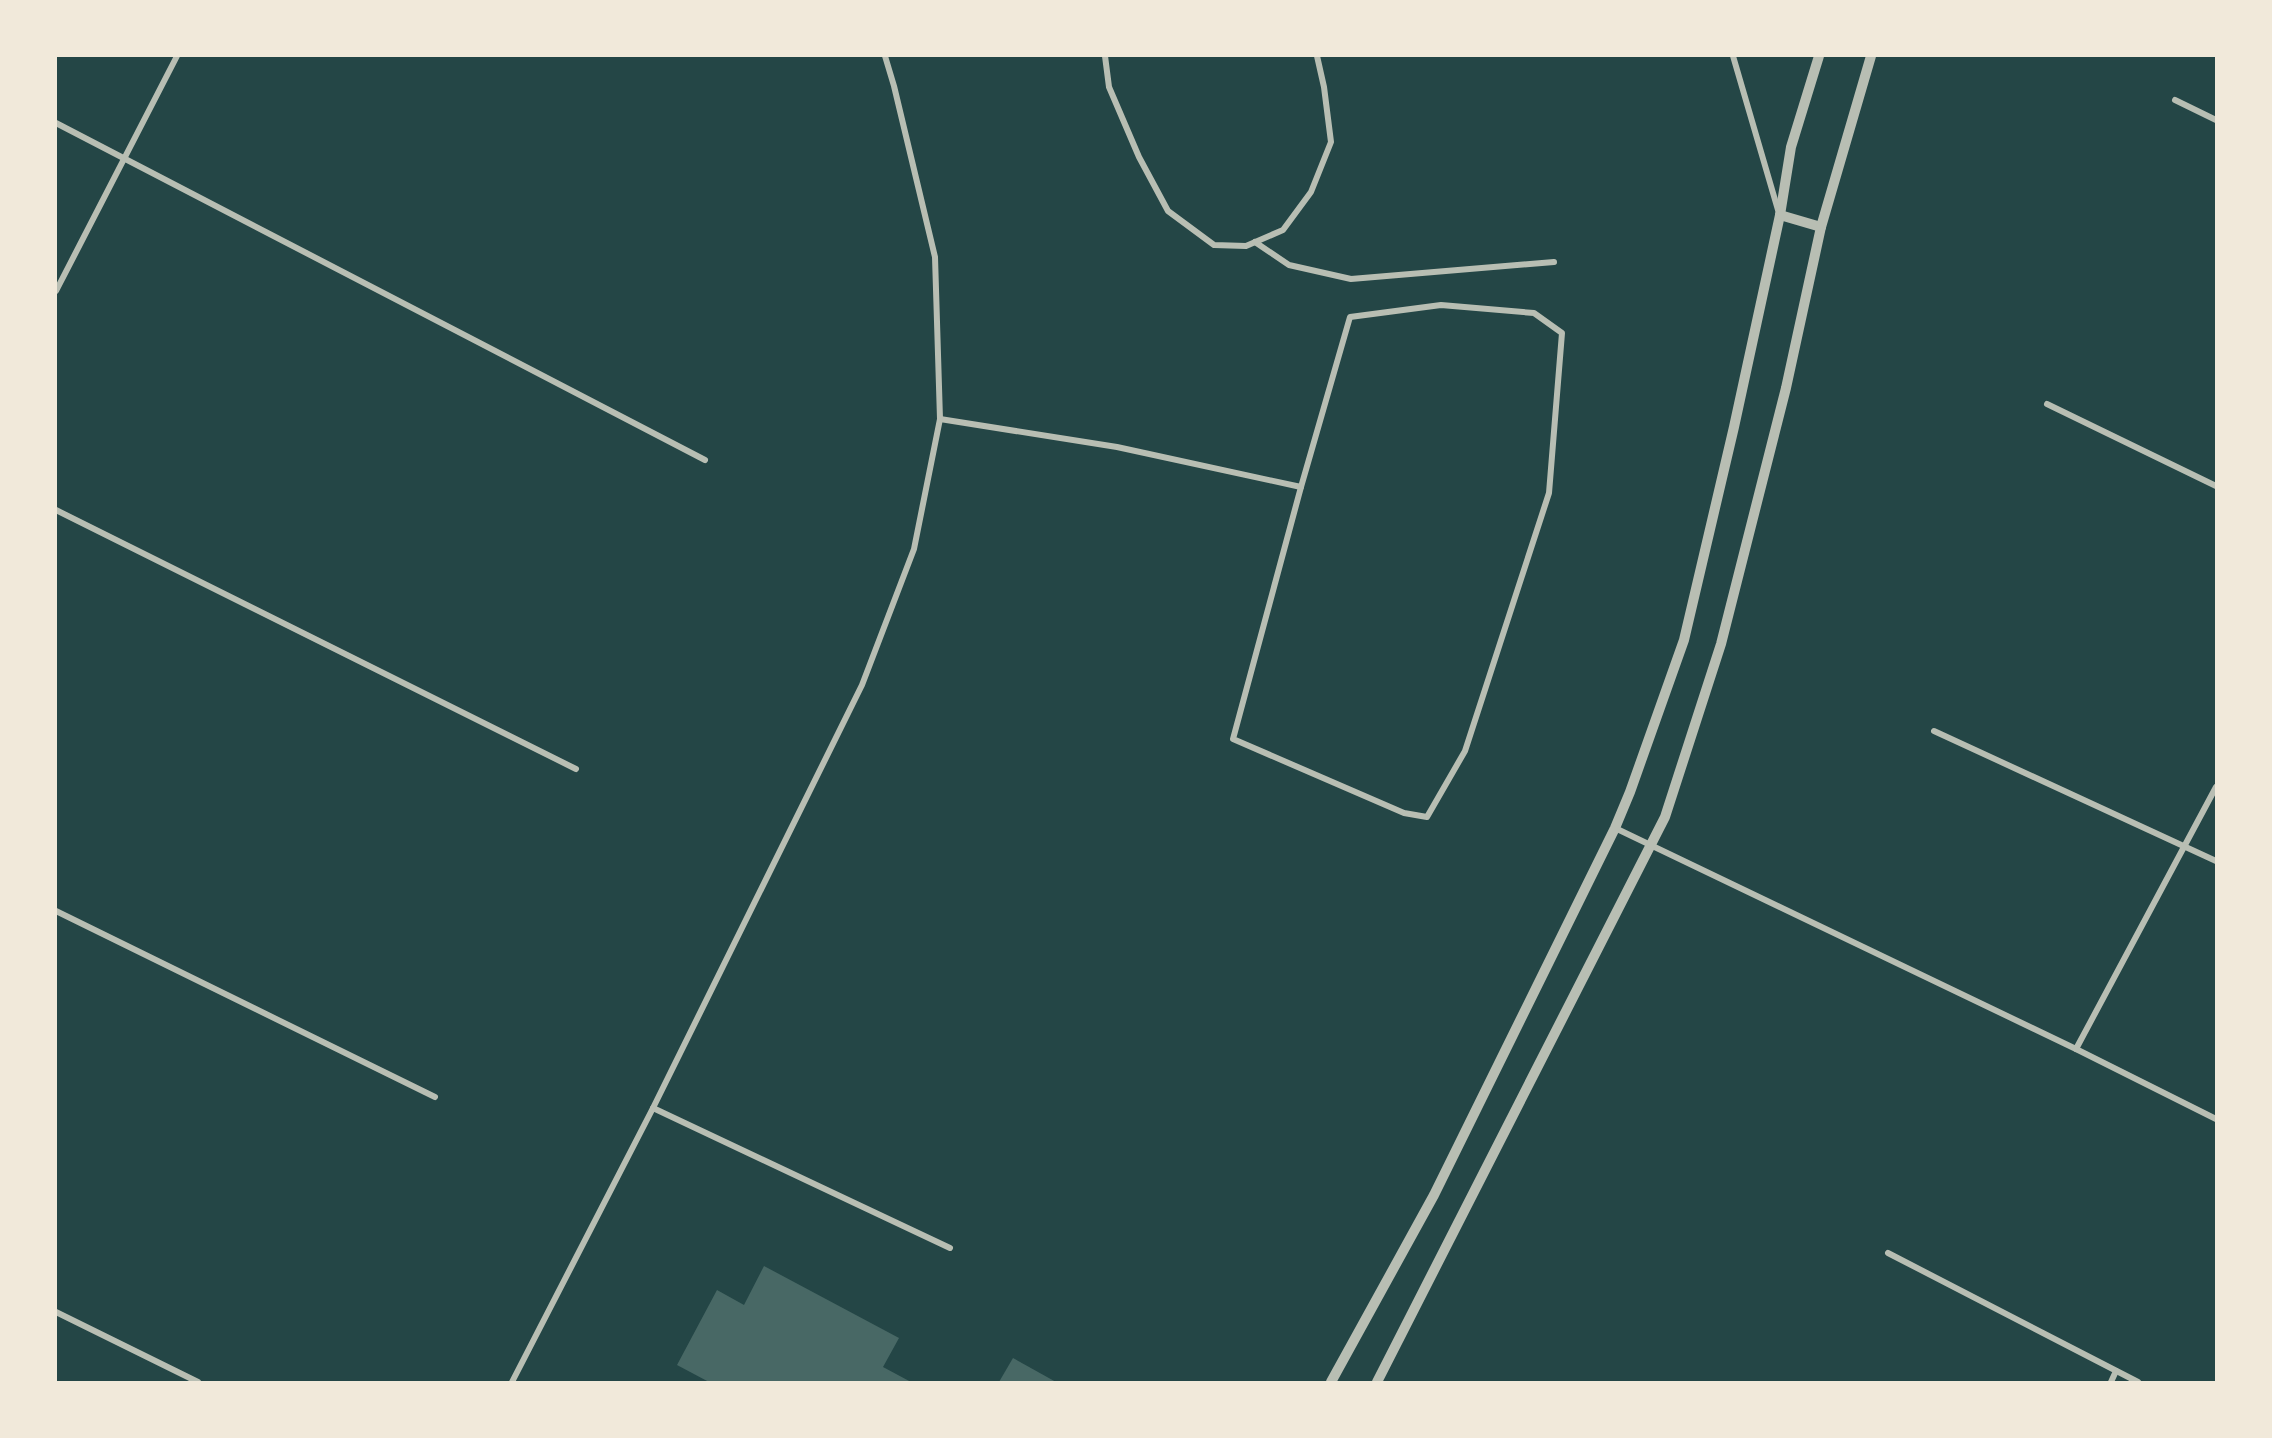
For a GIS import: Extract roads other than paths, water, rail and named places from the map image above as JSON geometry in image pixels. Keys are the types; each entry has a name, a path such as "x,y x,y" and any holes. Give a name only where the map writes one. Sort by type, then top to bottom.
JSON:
{"street":[{"path":"56,291 177,56"},
{"path":"512,1383 652,1108 862,685 915,549 940,419 935,257 885,56"},
{"path":"1105,56 1109,87 1139,158 1168,211 1214,245 1246,246 1283,230 1311,192 1331,142 1324,87 1317,56"},
{"path":"1733,56 1780,214"},
{"path":"1331,1383 1434,1195 1615,828 1630,792 1684,640 1734,427 1780,214 1791,147 1819,56"},
{"path":"1377,1383 1665,817 1721,644 1786,388 1821,227 1870,56"},
{"path":"2175,100 2217,120"},
{"path":"56,123 705,460"},
{"path":"1780,214 1821,227"},
{"path":"1255,242 1289,266 1351,279 1554,262"},
{"path":"1441,305 1534,314 1562,333 1549,493 1465,751 1427,817 1404,813 1233,739 1301,487 1350,317 1441,305"},
{"path":"2047,404 2217,486"},
{"path":"940,419 1117,447 1301,487"},
{"path":"56,510 576,769"},
{"path":"1934,731 2217,861"},
{"path":"2076,1049 2217,787"},
{"path":"1615,828 2217,1119"},
{"path":"56,911 435,1097"},
{"path":"652,1108 950,1248"},
{"path":"1888,1253 2138,1383"},
{"path":"56,1311 198,1383"},
{"path":"2110,1383 2116,1371"}]}
